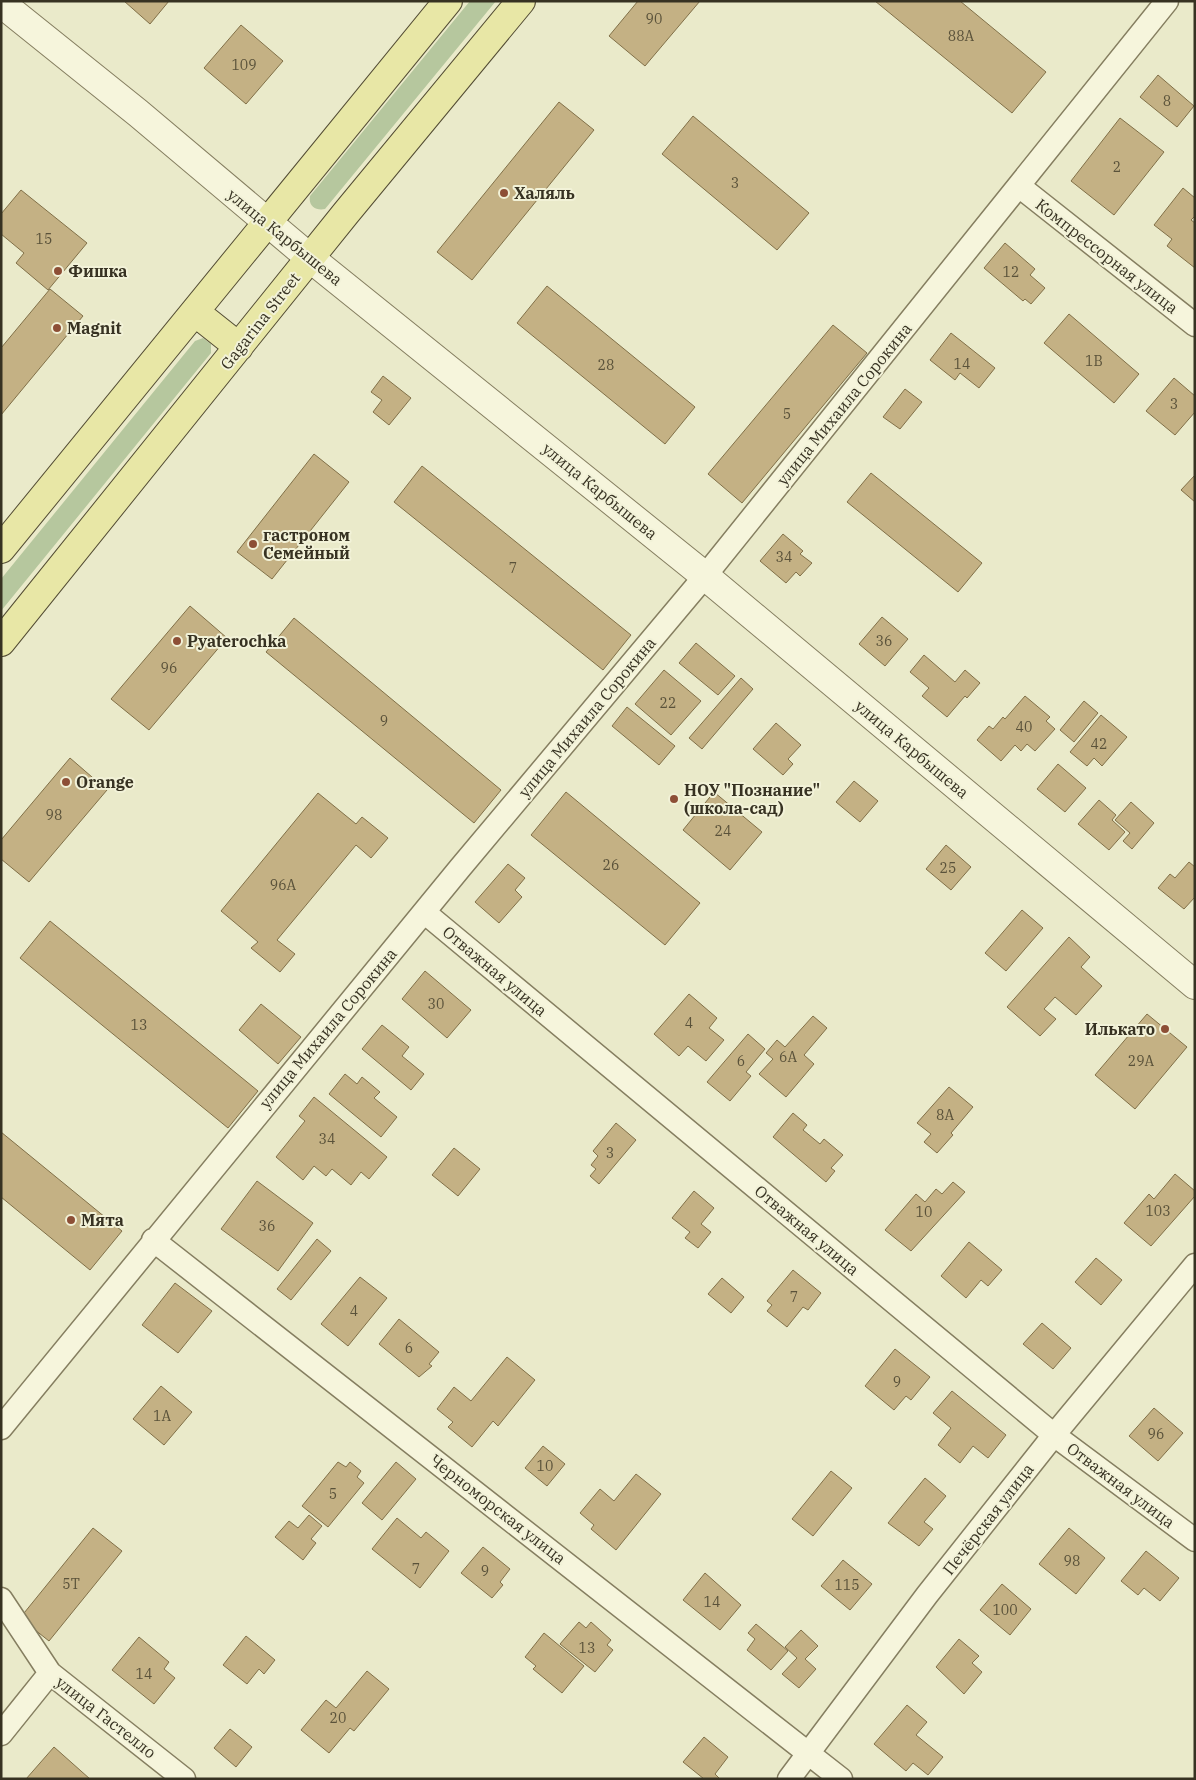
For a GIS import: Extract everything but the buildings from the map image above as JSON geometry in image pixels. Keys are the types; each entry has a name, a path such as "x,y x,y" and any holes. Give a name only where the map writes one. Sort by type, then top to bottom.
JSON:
{"main road":[{"path":"1,549 448,1"},
{"name":"Gagarina Street","path":"1,642 310,258 521,1"},
{"path":"195,312 239,348"}],"street":[{"name":"улица Михаила Сорокина","path":"1,1428 424,912 705,576 1167,1"},
{"name":"улица Карбышева","path":"1,3 138,113 310,258 705,576 1195,985"},
{"name":"Компрессорная улица","path":"1019,186 1195,325"},
{"name":"Отважная улица","path":"424,912 1054,1435 1195,1540"},
{"name":"Черноморская улица","path":"154,1240 842,1779"},
{"name":"Печёрская улица","path":"789,1779 927,1595 1054,1435 1195,1265"},
{"name":"улица Гастелло","path":"1,1599 50,1673 184,1779"},
{"path":"1,1734 50,1673"}],"green space":[{"path":"470,1 496,1 325,209 313,207 310,203 310,196"},
{"path":"203,338 211,344 211,353 1,611 1,579 195,341"}],"place":[{"name":"Халяль","path":"504,193"},
{"name":"Фишка","path":"58,271"},
{"name":"Magnit","path":"57,328"},
{"name":"гастроном Семейный","path":"253,544"},
{"name":"Pyaterochka","path":"177,641"},
{"name":"Orange","path":"66,782"},
{"name":"НОУ \"Познание\" (школа-сад)","path":"674,799"},
{"name":"Илькато","path":"1165,1029"},
{"name":"Мята","path":"71,1220"}]}
